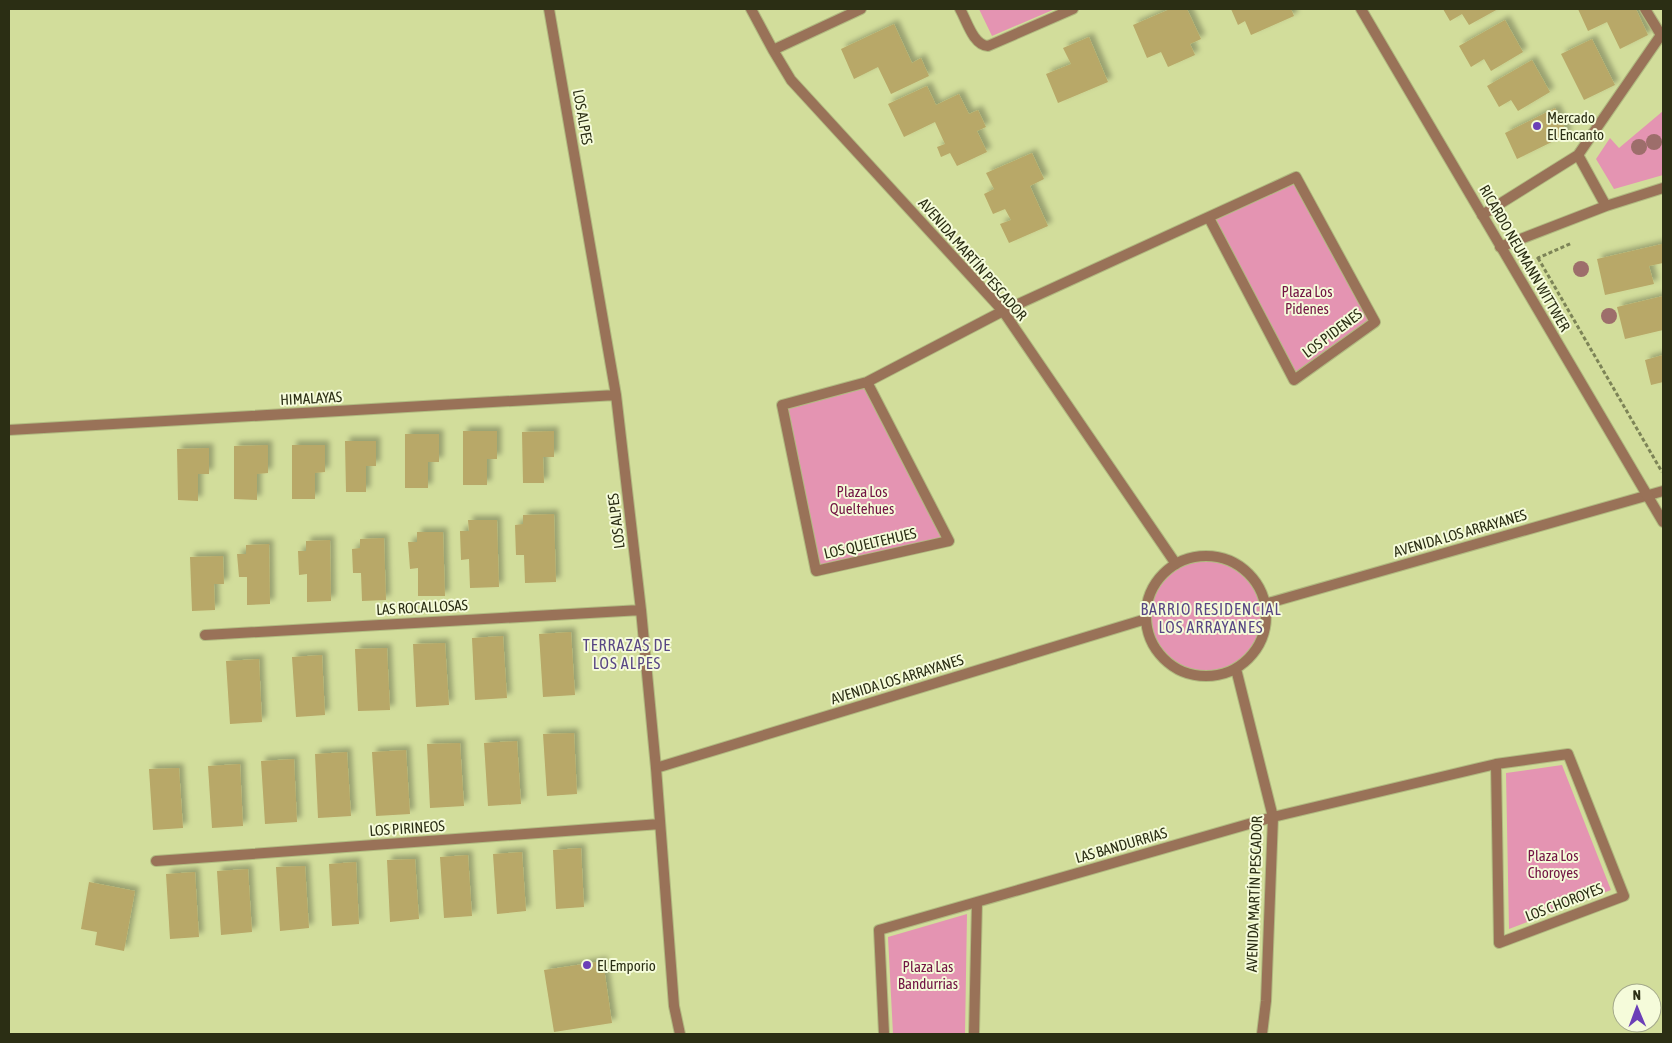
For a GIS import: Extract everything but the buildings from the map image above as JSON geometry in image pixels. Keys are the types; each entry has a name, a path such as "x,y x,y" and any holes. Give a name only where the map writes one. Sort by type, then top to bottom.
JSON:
{"street":[{"name":"LOS ALPES","path":"549,9 616,396 641,610 656,768 674,1006 680,1034"},
{"name":"AVENIDA MARTÍN PESCADOR","path":"751,9 791,80 1003,311 1176,564"},
{"path":"773,50 861,9"},
{"path":"960,9 977,41 988,46 1073,9"},
{"name":"RICARDO NEUMANN WITTWER","path":"1361,9 1663,522"},
{"path":"1482,214 1578,155 1662,33 1645,9"},
{"path":"1578,155 1606,206"},
{"name":"LOS PIDENES","path":"1003,311 1296,177 1375,322 1294,380 1209,218"},
{"path":"1500,246 1606,206 1663,188"},
{"name":"LOS QUELTEHUES","path":"868,382 950,541 816,571 782,405 868,382 1003,311"},
{"name":"HIMALAYAS","path":"9,430 616,396"},
{"name":"AVENIDA LOS ARRAYANES","path":"1265,604 1663,491"},
{"path":"1199,557 1220,558 1239,566 1254,580 1265,604 1266,625 1263,637 1252,655 1236,668 1218,675 1197,676 1184,672 1166,661 1153,645 1146,619 1148,598 1160,577 1176,564 1199,557"},
{"name":"LAS ROCALLOSAS","path":"205,635 641,610"},
{"name":"AVENIDA LOS ARRAYANES","path":"656,768 1146,619"},
{"name":"AVENIDA MARTÍN PESCADOR","path":"1236,668 1273,817 1266,991 1262,1034"},
{"name":"LOS CHOROYES","path":"1273,817 1496,764 1568,754 1624,896 1499,943 1496,764"},
{"name":"LAS BANDURRIAS","path":"884,1034 878,930 1273,817"},
{"name":"LOS PIRINEOS","path":"156,861 660,824"},
{"path":"974,1034 977,902"}],"path":[{"path":"1538,258 1663,475"}],"green space":[{"path":"979,9 1055,9 992,36"},
{"path":"1663,111 1663,175 1614,189 1596,159 1610,138 1619,148"},
{"name":"Plaza Los Pidenes","path":"1295,182 1370,320 1295,375 1214,220"},
{"name":"Plaza Los Queltehues","path":"865,387 943,538 819,565 788,408"},
{"path":"1206,561 1227,565 1245,577 1257,595 1261,616 1257,637 1245,655 1227,667 1206,671 1185,667 1167,655 1155,637 1151,616 1155,595 1167,577 1185,565"},
{"name":"Plaza Los Choroyes","path":"1562,765 1611,890 1509,929 1506,773"},
{"name":"Plaza Las Bandurrias","path":"967,914 965,1034 893,1034 888,937"}],"place":[{"name":"Mercado El Encanto","path":"1537,126"},
{"name":"El Emporio","path":"587,965"}],"district":[{"name":"BARRIO RESIDENCIAL LOS ARRAYANES","path":"1211,618"},
{"name":"TERRAZAS DE LOS ALPES","path":"627,654"}]}
